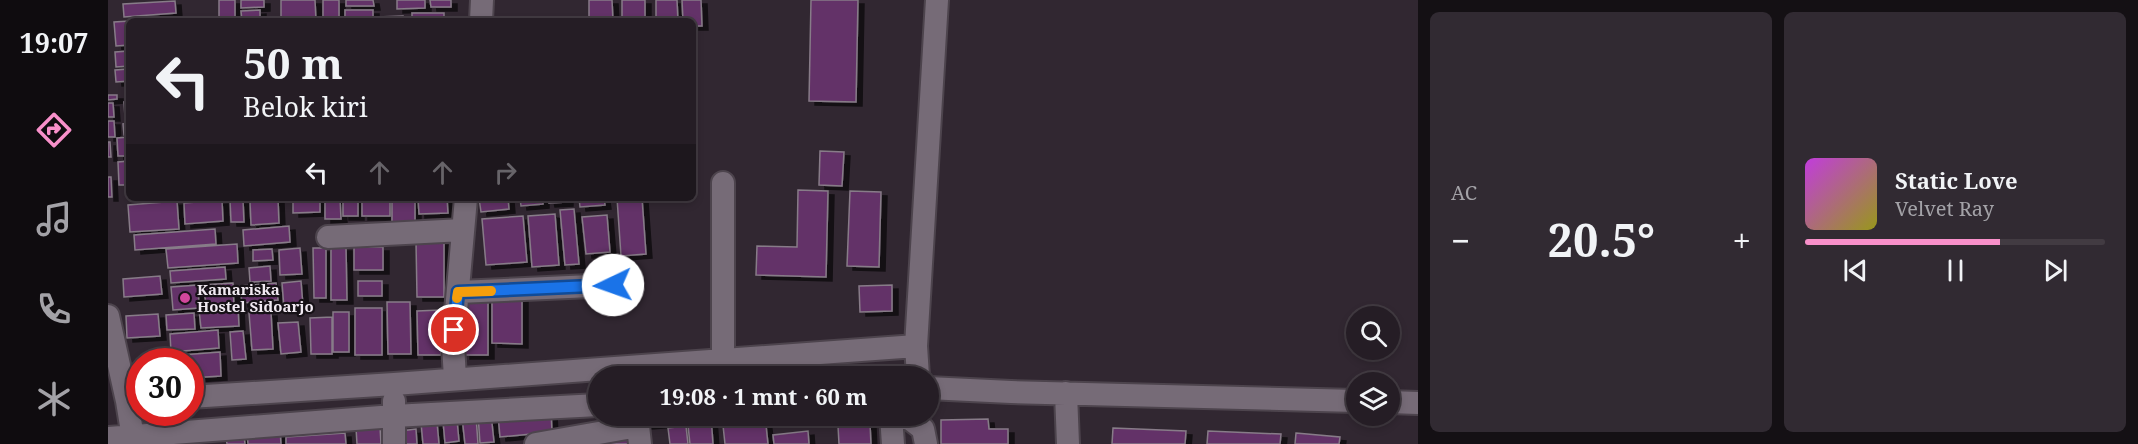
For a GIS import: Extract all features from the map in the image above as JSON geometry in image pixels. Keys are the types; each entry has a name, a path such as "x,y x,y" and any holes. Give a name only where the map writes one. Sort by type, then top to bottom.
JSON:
{"street":[{"path":"481,18 482,0"},
{"path":"917,366 916,345 937,0"},
{"path":"723,183 723,361"},
{"path":"455,378 453,345 466,201"},
{"path":"328,237 464,230"},
{"path":"458,292 613,285"},
{"path":"108,316 134,440"},
{"path":"766,366 916,345"},
{"path":"204,396 723,361 744,366"},
{"path":"394,384 394,444"},
{"path":"939,388 1346,401"},
{"path":"1066,393 1068,444"},
{"path":"1400,402 1418,403"},
{"path":"108,438 134,440 394,416 588,406"},
{"path":"892,426 893,444"},
{"path":"919,426 923,429 926,444"},
{"path":"536,444 638,428"}],"building":[{"path":"219,0 235,0 235,18 219,18"},
{"path":"241,0 264,0 264,7 241,8"},
{"path":"281,0 315,0 316,18 281,18"},
{"path":"323,0 339,0 339,18 323,18"},
{"path":"346,0 373,0 374,6 346,6"},
{"path":"397,0 425,0 425,8 397,9"},
{"path":"430,0 451,0 451,7 431,7"},
{"path":"589,0 612,0 613,18 589,18"},
{"path":"622,0 645,0 645,18 622,18"},
{"path":"656,0 677,0 678,18 656,18"},
{"path":"682,0 701,0 702,26 696,26 696,18 683,18"},
{"path":"811,0 858,0 856,102 809,101"},
{"path":"175,1 176,13 124,17 123,4"},
{"path":"260,10 260,18 242,18 241,11"},
{"path":"345,10 373,10 373,18 345,18"},
{"path":"412,13 444,13 444,18 412,18"},
{"path":"403,16 403,18 377,18"},
{"path":"126,21 126,45 116,46 114,22"},
{"path":"126,51 126,66 116,67 115,52"},
{"path":"126,69 126,81 116,82 115,70"},
{"path":"108,95 117,95 117,99 108,100"},
{"path":"108,103 113,103 114,117 108,117"},
{"path":"108,121 114,121 115,137 108,137"},
{"path":"123,124 126,124 126,135 124,135"},
{"path":"126,137 126,156 118,156 117,138"},
{"path":"108,142 110,142 111,157 108,157"},
{"path":"820,151 844,152 842,186 819,185"},
{"path":"126,161 126,185 119,185 118,162"},
{"path":"108,177 111,177 112,197 108,197"},
{"path":"798,190 828,191 826,277 756,275 757,246 797,247"},
{"path":"850,191 881,192 879,267 847,266"},
{"path":"177,201 179,229 130,232 128,205"},
{"path":"222,201 223,221 185,224 184,203"},
{"path":"230,201 243,201 244,222 231,222"},
{"path":"250,201 278,201 279,223 251,225"},
{"path":"293,201 320,201 320,212 293,213"},
{"path":"325,201 340,201 341,219 325,219"},
{"path":"343,201 358,201 358,216 343,216"},
{"path":"362,201 390,201 390,216 362,216"},
{"path":"392,201 415,201 415,222 392,223"},
{"path":"418,201 447,201 448,213 419,214"},
{"path":"479,201 508,201 509,209 481,212"},
{"path":"520,201 543,201 543,204 521,206"},
{"path":"549,201 567,201 567,202 549,203"},
{"path":"579,201 604,201 605,205 580,207"},
{"path":"617,201 642,201 646,254 621,256"},
{"path":"574,209 579,264 565,265 560,210"},
{"path":"555,214 559,265 532,267 528,216"},
{"path":"607,215 610,252 586,254 582,217"},
{"path":"523,216 527,262 486,265 482,219"},
{"path":"289,226 290,242 244,246 243,230"},
{"path":"215,229 216,244 135,250 134,235"},
{"path":"444,241 444,297 417,297 416,242"},
{"path":"237,244 238,263 168,268 166,249"},
{"path":"331,247 346,247 347,300 331,300"},
{"path":"354,247 383,247 383,270 354,270"},
{"path":"300,248 302,274 280,275 279,250"},
{"path":"313,248 326,248 326,298 314,298"},
{"path":"272,249 273,260 253,261 253,250"},
{"path":"270,266 271,281 250,282 249,268"},
{"path":"225,267 226,279 171,283 170,271"},
{"path":"160,276 162,294 124,297 123,279"},
{"path":"301,281 303,306 284,308 282,283"},
{"path":"358,281 382,281 382,296 358,296"},
{"path":"233,283 234,306 206,307 204,285"},
{"path":"276,283 278,300 242,303 240,286"},
{"name":"Kamariska Hostel Sidoarjo","path":"198,285 199,308 173,310 171,287"},
{"path":"892,285 892,311 860,312 859,286"},
{"path":"465,296 488,296 488,355 464,355"},
{"path":"492,296 522,296 522,344 492,343"},
{"path":"387,302 410,302 411,354 388,354"},
{"path":"238,307 239,326 201,328 199,310"},
{"path":"355,308 382,308 382,355 355,355"},
{"path":"441,310 441,355 418,355 417,311"},
{"path":"271,312 273,349 252,350 249,313"},
{"path":"333,312 349,312 349,352 333,352"},
{"path":"194,313 195,329 167,330 166,315"},
{"path":"158,314 160,336 127,338 126,316"},
{"path":"332,317 332,354 311,354 310,318"},
{"path":"298,322 301,352 281,354 278,323"},
{"path":"218,330 219,348 171,348 170,334"},
{"path":"243,331 246,359 232,360 230,332"},
{"path":"220,352 221,376 204,377 204,353"},
{"path":"551,410 552,432 500,437 498,415"},
{"path":"491,414 494,442 480,443 478,415"},
{"path":"476,416 478,444 465,444 462,417"},
{"path":"988,419 989,429 1008,429 1008,444 941,444 941,420"},
{"path":"457,420 459,441 445,443 443,421"},
{"path":"437,422 439,444 423,444 421,423"},
{"path":"686,426 688,444 670,444 668,428"},
{"path":"688,426 712,426 713,444 690,444"},
{"path":"723,426 766,426 768,444 725,444"},
{"path":"838,426 870,426 871,444 839,444"},
{"path":"380,427 381,444 357,444 356,428"},
{"path":"1113,428 1186,431 1185,444 1112,444"},
{"path":"280,429 281,444 248,444 247,431"},
{"path":"416,429 417,444 401,444 400,431"},
{"path":"808,431 809,444 774,444 773,435"},
{"path":"1208,431 1281,434 1280,444 1207,444"},
{"path":"345,433 346,444 286,444 286,437"},
{"path":"627,433 628,444 605,444 604,435"},
{"path":"1296,433 1340,437 1339,444 1295,444"},
{"path":"244,436 245,444 227,444 226,437"}],"slow traffic":[{"path":"457,298 458,292 491,291"}],"place":[{"name":"Kamariska Hostel Sidoarjo","path":"185,298"}],"route":[{"path":"454,330 458,292 613,285"}]}
